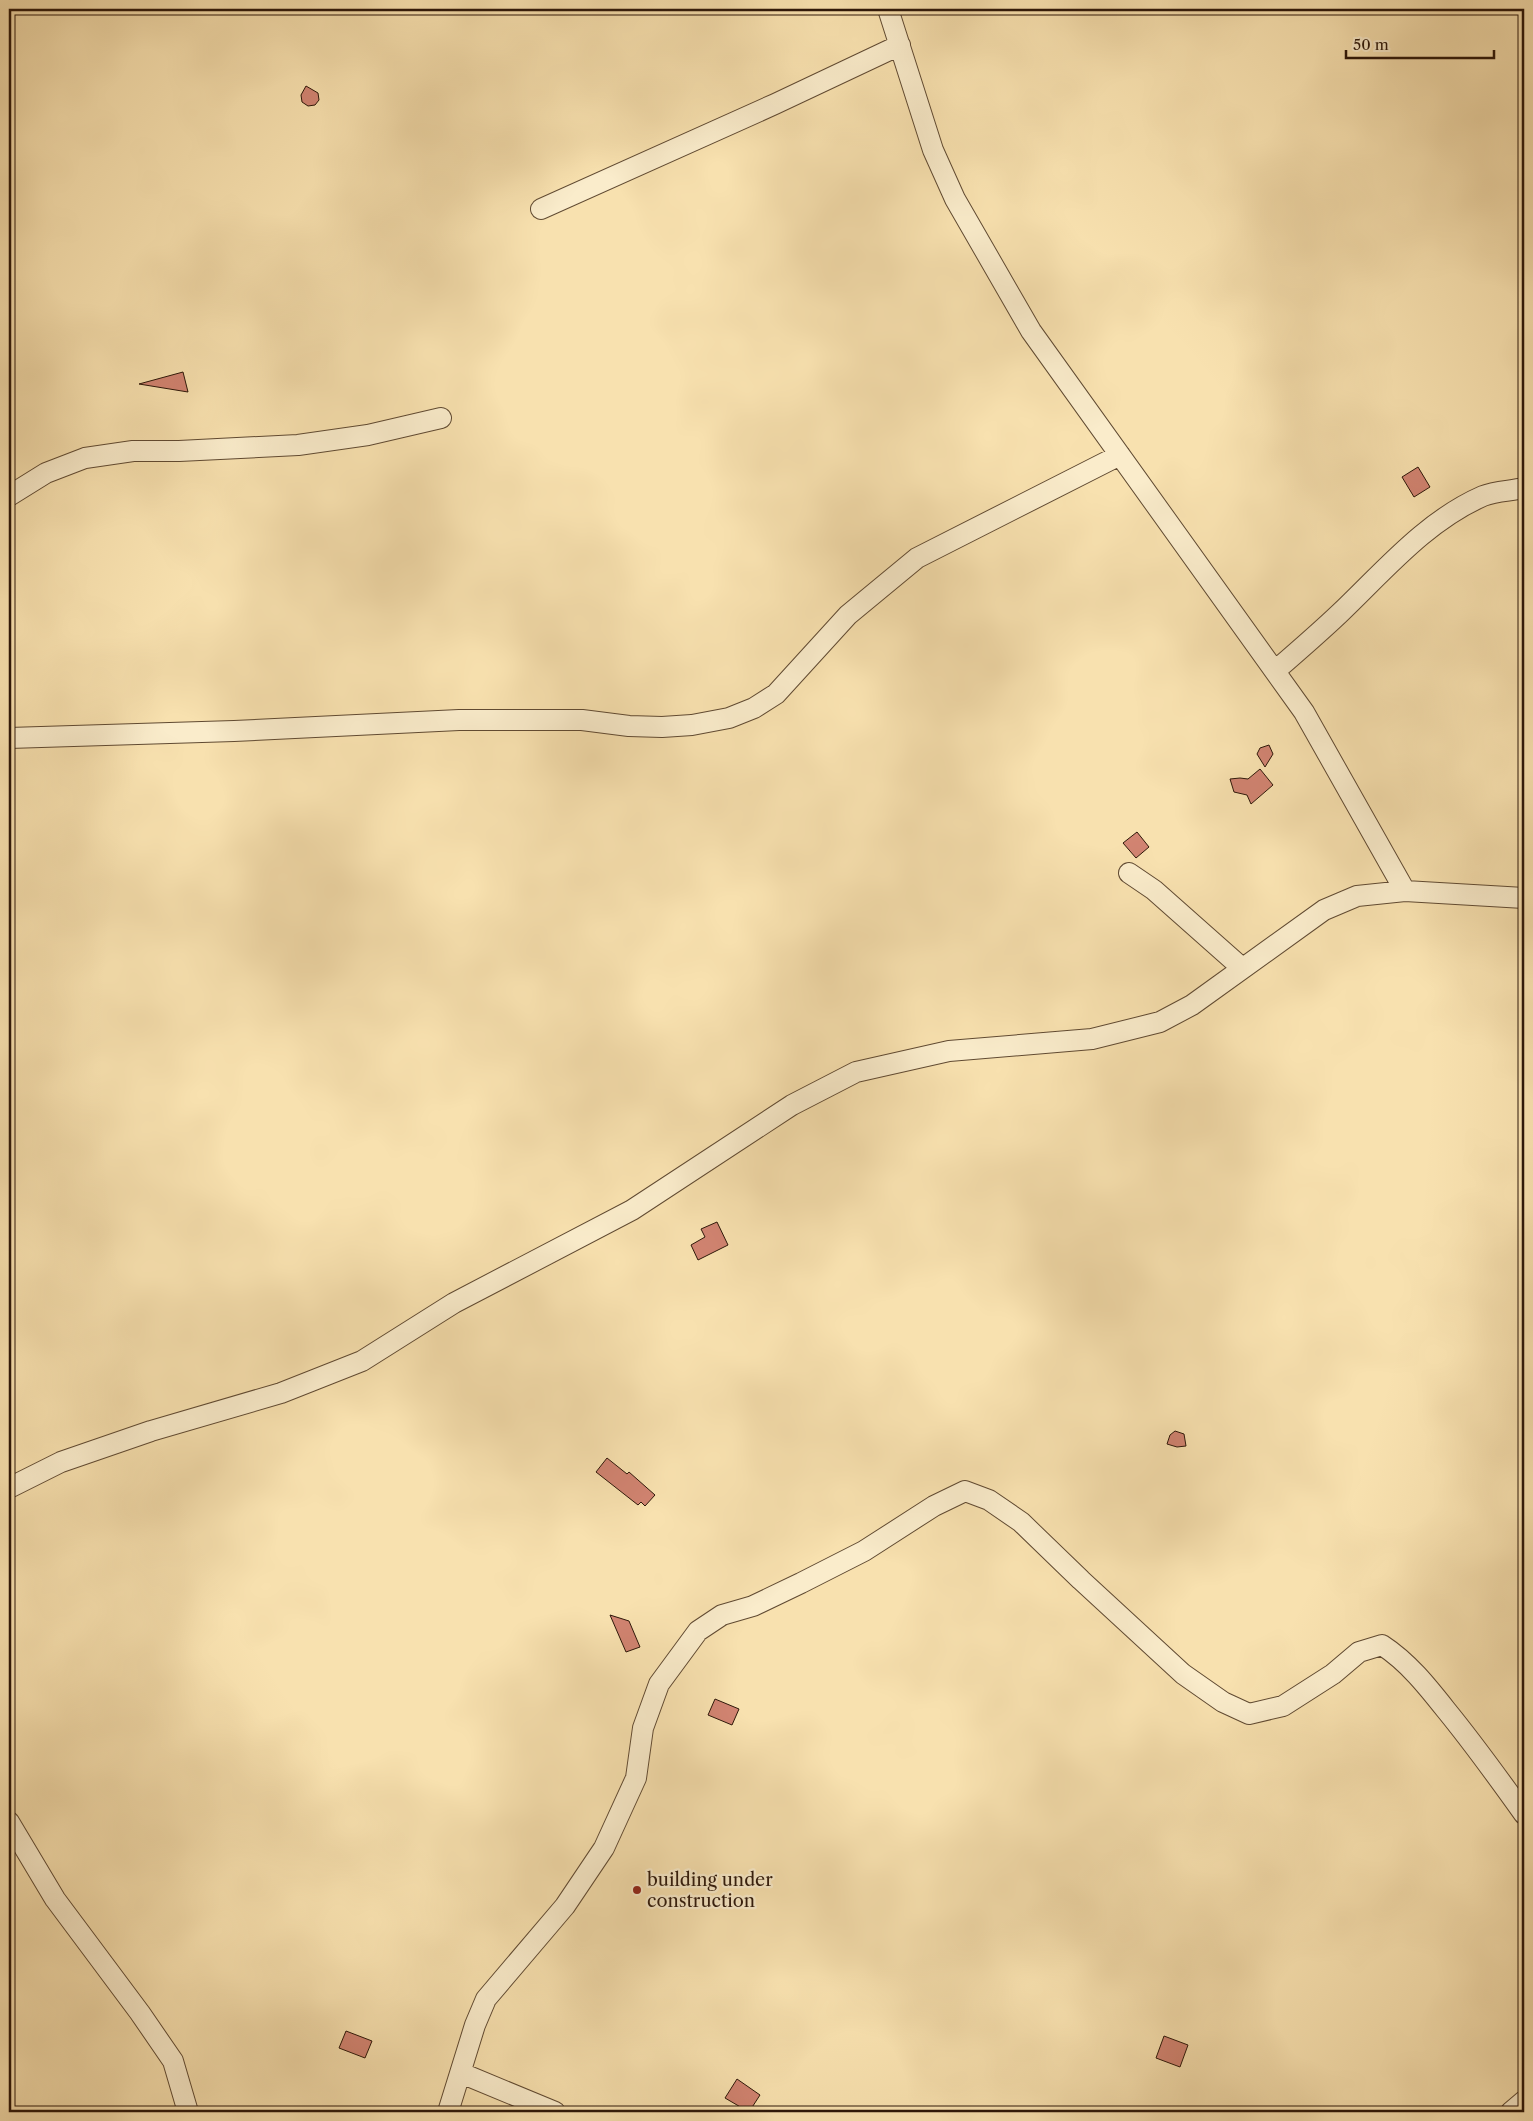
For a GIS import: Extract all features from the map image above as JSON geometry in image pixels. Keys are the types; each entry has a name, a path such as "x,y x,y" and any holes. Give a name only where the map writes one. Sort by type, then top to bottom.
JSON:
{"street":[{"path":"888,9 933,150 955,199 1031,331 1304,712 1404,891"},
{"path":"541,209 775,104 900,45"},
{"path":"9,496 46,473 86,458 133,452 298,445 368,435 441,418"},
{"path":"9,738 273,729 459,720 582,720 629,726 662,727 692,725 728,718 754,708 776,694 848,615 917,558 1120,455"},
{"path":"1275,671 1339,614 1433,525 1455,510 1486,495 1524,488"},
{"path":"1129,872 1154,890 1242,968"},
{"path":"9,1488 61,1462 151,1431 281,1393 362,1361 454,1303 632,1210 792,1105 856,1072 949,1051 1092,1039 1160,1022 1192,1005 1324,910 1357,896 1404,891 1524,898"},
{"path":"448,2112 475,2025 486,1998 565,1906 604,1848 636,1778 643,1728 659,1684 698,1631 722,1615 753,1606 802,1584 864,1551 934,1506 965,1492 989,1500 1021,1522 1183,1674 1223,1702 1249,1714 1283,1706 1333,1674 1359,1652 1382,1646 1399,1656 1433,1694 1524,1814"},
{"path":"9,1822 55,1899 140,2013 173,2061 188,2112"},
{"path":"461,2073 556,2112"},
{"path":"1511,2112 1524,2101"}],"building":[{"path":"306,86 318,93 319,100 315,105 308,106 302,102 301,95"},
{"path":"183,372 188,392 139,384"},
{"path":"1418,467 1430,487 1414,497 1402,477"},
{"path":"1269,745 1273,754 1265,767 1257,754 1260,748"},
{"path":"1260,769 1273,785 1251,804 1247,795 1234,792 1230,779 1248,779"},
{"path":"1137,832 1149,847 1136,858 1123,843"},
{"path":"717,1222 728,1245 698,1260 691,1245 705,1237 701,1229"},
{"path":"1175,1431 1184,1434 1186,1446 1177,1447 1167,1444 1170,1435"},
{"path":"607,1458 627,1474 629,1472 655,1495 645,1506 641,1502 638,1505 596,1472"},
{"path":"610,1615 629,1621 640,1647 626,1652"},
{"path":"715,1699 739,1709 732,1725 708,1715"},
{"path":"346,2031 372,2041 365,2058 339,2048"},
{"path":"1164,2036 1188,2045 1180,2067 1156,2058"},
{"path":"737,2079 760,2095 749,2112 725,2098"}],"place":[{"name":"building under construction","path":"637,1890"}]}
